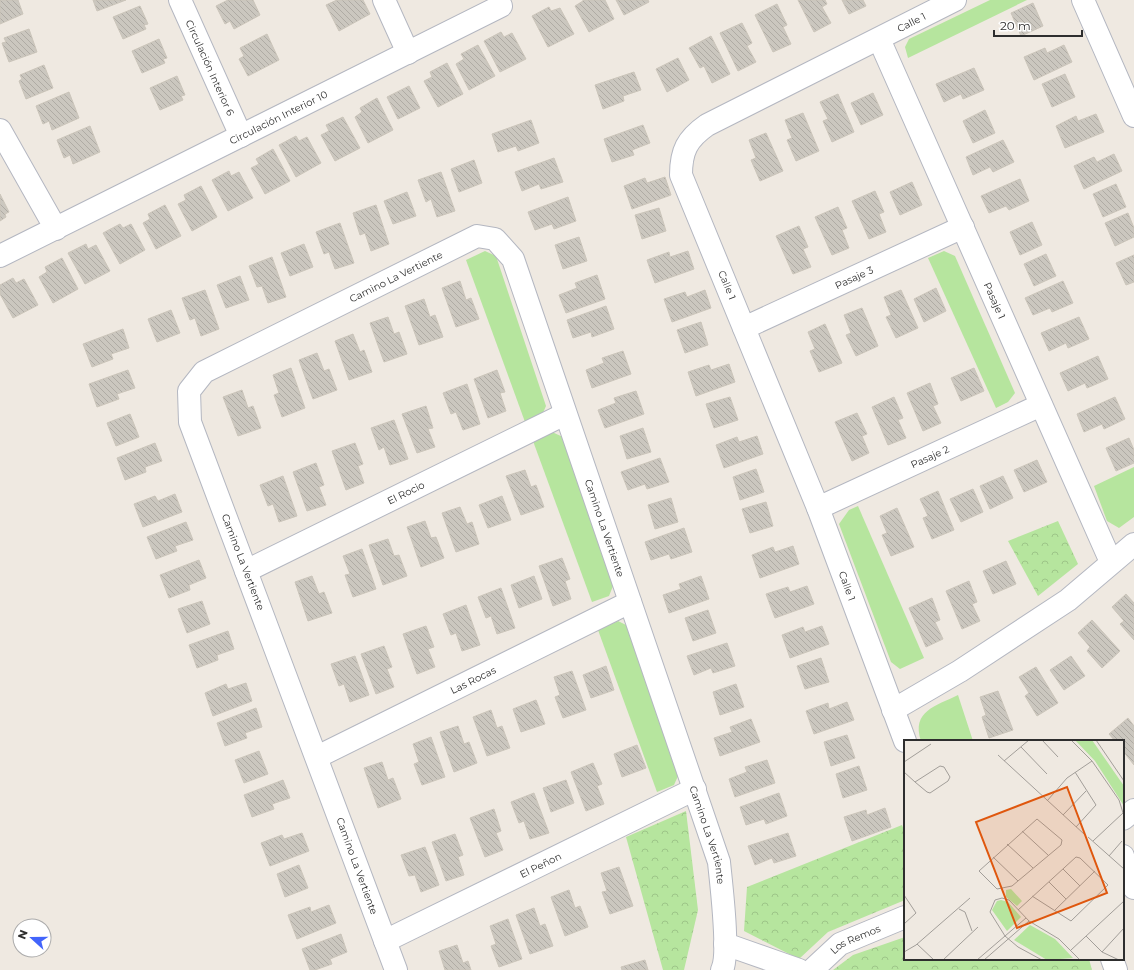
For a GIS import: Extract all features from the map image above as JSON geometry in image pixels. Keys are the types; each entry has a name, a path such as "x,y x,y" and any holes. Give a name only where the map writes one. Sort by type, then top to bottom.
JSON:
{"street":[{"name":"Circulación Interior 6","path":"180,0 241,136"},
{"path":"384,0 408,53"},
{"name":"Calle 1","path":"905,740 818,508 682,175 681,162 684,150 690,140 707,125 955,0"},
{"path":"1083,0 1134,116"},
{"name":"Circulación Interior 10","path":"0,256 501,6"},
{"name":"Pasaje 1","path":"879,39 1111,562"},
{"path":"0,130 56,229"},
{"name":"Pasaje 3","path":"744,328 963,227"},
{"name":"Camino La Vertiente","path":"396,970 190,422 189,391 204,372 477,236 495,239 513,260 719,862 726,969"},
{"name":"Pasaje 2","path":"818,508 1041,405"},
{"name":"El Rocio","path":"246,571 565,414"},
{"path":"893,710 960,671 1068,600 1134,544"},
{"name":"Las Rocas","path":"317,757 630,602"},
{"name":"El Peñon","path":"385,941 694,789"},
{"path":"1124,817 1134,810"},
{"path":"1124,859 1134,888"},
{"name":"Los Remos","path":"812,970 840,944 904,917"},
{"path":"725,944 799,970"},
{"path":"1112,960 1116,970"}],"green space":[{"path":"990,0 1027,0 908,58 905,47 909,39"},
{"path":"485,251 496,256 546,406 542,415 525,422 466,260"},
{"path":"944,251 955,256 1015,393 1008,402 996,408 928,258"},
{"path":"552,432 563,437 613,586 609,596 592,602 533,441"},
{"path":"1134,467 1134,517 1119,528 1107,521 1094,486"},
{"path":"858,506 924,658 900,669 891,662 839,524 849,510"},
{"path":"1058,521 1078,564 1038,596 1008,541"},
{"path":"618,621 628,626 678,776 674,785 657,792 598,630"},
{"path":"958,695 973,740 921,740 919,723 923,716 934,706"},
{"path":"686,811 698,910 684,970 663,970 626,837"},
{"path":"902,825 904,830 904,900 828,932 799,959 744,931 747,887"},
{"path":"904,937 904,960 1089,960 1092,970 833,970 853,955"}],"building":[{"path":"0,0 18,0 23,14 0,24"},
{"path":"93,0 126,0 97,11"},
{"path":"228,0 253,0 260,15 234,29 230,21 225,24 216,6"},
{"path":"337,0 363,0 370,14 339,31 326,5"},
{"path":"583,0 605,0 614,19 589,32 575,6"},
{"path":"616,0 648,0 649,2 624,15"},
{"path":"798,0 825,0 827,4 822,7 831,23 814,32"},
{"path":"842,0 863,0 866,6 849,14"},
{"path":"1033,3 1043,26 1021,36 1011,13"},
{"path":"777,4 787,25 783,27 791,44 773,52 755,15"},
{"path":"140,6 148,24 144,25 146,29 123,39 113,17"},
{"path":"549,7 551,11 560,8 574,34 548,47 532,16"},
{"path":"742,23 752,43 747,46 756,62 738,71 720,33"},
{"path":"29,29 37,52 9,62 2,43 6,42 4,38"},
{"path":"501,32 504,37 512,33 526,59 500,72 484,41"},
{"path":"267,34 279,60 248,76 239,59 244,56 240,48"},
{"path":"711,36 730,74 712,83 704,66 700,68 689,48"},
{"path":"159,39 167,58 163,59 165,63 142,73 132,51"},
{"path":"478,45 495,76 469,90 456,64 464,59 461,54"},
{"path":"1064,45 1072,62 1034,80 1024,57 1045,48 1047,53"},
{"path":"678,58 689,80 667,92 656,69"},
{"path":"447,63 463,94 438,107 424,81 432,77 430,72"},
{"path":"44,65 53,88 26,99 19,81 22,79 20,75"},
{"path":"974,68 984,90 963,99 961,94 944,102 936,84"},
{"path":"634,72 641,90 623,96 624,101 603,109 595,85"},
{"path":"1065,74 1075,97 1052,107 1042,84"},
{"path":"177,76 185,95 181,96 183,100 160,110 150,88"},
{"path":"409,86 420,108 398,119 387,97"},
{"path":"69,92 79,118 52,130 49,121 43,124 36,106"},
{"path":"873,93 883,115 861,125 851,103"},
{"path":"838,94 854,132 832,142 823,121 828,119 820,102"},
{"path":"377,98 393,130 368,143 355,117 362,112 360,108"},
{"path":"985,110 995,133 973,143 963,121"},
{"path":"803,113 819,151 796,161 787,140 792,138 785,120"},
{"path":"1096,114 1104,132 1065,148 1056,126 1076,116 1078,121"},
{"path":"343,117 360,148 335,161 321,135 329,131 326,125"},
{"path":"531,120 539,143 518,151 516,146 498,152 492,134"},
{"path":"643,125 650,143 632,150 634,155 612,162 604,139"},
{"path":"90,126 100,152 73,164 70,155 64,158 57,140"},
{"path":"766,133 783,171 760,181 751,160 756,158 749,140"},
{"path":"296,136 299,141 307,137 321,163 296,177 279,145"},
{"path":"1003,140 1014,162 993,172 990,167 973,175 966,157"},
{"path":"273,149 290,181 265,194 251,168 259,164 256,159"},
{"path":"1114,154 1122,171 1084,189 1074,166 1094,157 1097,162"},
{"path":"554,158 563,182 541,189 539,184 522,191 515,172"},
{"path":"474,160 482,183 459,192 451,169"},
{"path":"229,171 231,176 239,172 253,198 228,211 212,180"},
{"path":"441,172 455,211 437,217 431,199 426,202 418,180"},
{"path":"665,177 671,195 632,209 624,186 645,178 647,183"},
{"path":"1020,179 1029,201 1009,210 1006,206 989,213 981,196"},
{"path":"912,182 922,205 900,215 890,192"},
{"path":"1116,184 1126,207 1103,217 1093,194"},
{"path":"201,186 217,217 192,231 178,204 186,200 184,195"},
{"path":"875,191 884,212 879,214 886,232 869,239 852,201"},
{"path":"407,192 416,216 393,224 384,201"},
{"path":"0,194 9,212 5,214 6,217 0,221"},
{"path":"568,197 576,221 554,229 552,224 535,230 528,212"},
{"path":"165,205 181,236 156,249 143,223 150,219 148,214"},
{"path":"376,205 389,244 371,251 365,233 360,235 353,213"},
{"path":"838,207 847,228 842,230 849,248 832,255 815,217"},
{"path":"659,208 666,231 642,239 635,215"},
{"path":"1128,213 1134,228 1134,237 1115,246 1105,223"},
{"path":"1032,222 1042,245 1020,255 1010,232"},
{"path":"340,223 354,263 335,269 329,252 324,254 316,232"},
{"path":"120,224 123,228 131,224 145,250 120,264 103,233"},
{"path":"799,226 808,247 803,249 811,267 793,274 776,236"},
{"path":"579,237 587,261 563,269 555,245"},
{"path":"86,244 88,249 96,245 110,271 85,284 68,253"},
{"path":"304,244 313,267 290,276 281,253"},
{"path":"688,251 694,269 655,283 647,260 669,252 670,257"},
{"path":"1046,254 1056,276 1034,286 1024,264"},
{"path":"1134,255 1134,282 1126,285 1116,263"},
{"path":"272,257 286,297 268,303 262,286 257,287 249,266"},
{"path":"62,258 78,289 53,303 39,277 47,272 45,267"},
{"path":"597,275 605,299 566,313 559,295 577,288 575,283"},
{"path":"240,276 249,300 226,308 217,285"},
{"path":"13,278 16,283 24,279 38,305 13,318 0,294 0,285"},
{"path":"460,281 466,300 471,298 479,319 456,327 442,288"},
{"path":"1063,281 1073,303 1052,312 1050,308 1033,315 1025,298"},
{"path":"936,288 946,311 924,322 914,299"},
{"path":"205,290 219,329 201,336 195,318 190,320 182,298"},
{"path":"705,290 711,308 672,322 664,299 685,292 687,297"},
{"path":"901,290 918,328 896,338 886,317 891,315 884,297"},
{"path":"424,299 430,317 435,315 443,337 419,345 405,306"},
{"path":"606,306 614,329 592,337 591,332 573,338 567,320"},
{"path":"862,308 878,346 856,356 846,335 851,333 844,315"},
{"path":"171,310 180,333 157,342 148,319"},
{"path":"388,317 394,334 399,332 407,354 384,362 370,323"},
{"path":"1079,317 1089,339 1068,348 1066,343 1049,351 1041,333"},
{"path":"701,322 708,345 685,353 677,330"},
{"path":"825,324 842,363 819,372 810,351 815,349 808,332"},
{"path":"123,329 129,348 111,354 113,359 92,367 83,344"},
{"path":"353,334 360,352 364,350 372,372 349,380 335,341"},
{"path":"623,351 631,374 592,388 586,370 604,363 602,358"},
{"path":"317,353 324,371 329,369 337,390 313,399 299,360"},
{"path":"1098,356 1108,379 1087,388 1085,383 1068,391 1060,373"},
{"path":"729,364 735,382 696,396 688,372 709,365 711,370"},
{"path":"291,368 305,408 282,417 274,395 279,393 273,375"},
{"path":"974,368 984,391 961,401 951,378"},
{"path":"128,370 135,388 117,394 119,399 97,407 89,384"},
{"path":"497,370 505,392 500,393 506,411 488,418 474,379"},
{"path":"930,383 938,404 933,406 941,423 923,431 907,393"},
{"path":"467,384 480,424 463,430 456,412 451,414 443,393"},
{"path":"242,390 248,408 253,406 261,428 238,436 223,397"},
{"path":"636,391 644,414 605,428 598,410 616,403 614,398"},
{"path":"730,397 738,420 714,428 706,404"},
{"path":"894,397 903,418 898,420 906,438 888,445 872,407"},
{"path":"1115,397 1125,419 1104,429 1102,424 1084,432 1077,414"},
{"path":"426,406 433,428 428,429 435,447 417,453 402,414"},
{"path":"857,413 867,434 862,436 869,453 852,461 835,422"},
{"path":"130,414 139,437 116,446 107,423"},
{"path":"394,420 408,459 390,465 384,447 379,450 371,428"},
{"path":"643,428 651,452 627,459 620,436"},
{"path":"757,436 763,454 724,468 716,445 737,437 739,442"},
{"path":"1129,438 1134,450 1134,463 1116,471 1106,448"},
{"path":"155,443 162,461 145,467 146,472 125,480 117,458"},
{"path":"355,443 363,464 358,466 364,483 346,490 332,451"},
{"path":"660,458 669,482 647,489 645,484 628,490 621,472"},
{"path":"1037,460 1047,482 1024,492 1014,470"},
{"path":"316,463 324,485 319,487 326,505 307,511 293,472"},
{"path":"756,469 764,492 740,500 733,477"},
{"path":"525,470 531,487 536,485 544,507 521,515 506,476"},
{"path":"283,476 297,516 279,522 273,504 268,506 260,485"},
{"path":"1003,476 1013,498 990,509 980,486"},
{"path":"973,489 983,512 961,522 950,499"},
{"path":"938,491 954,530 932,539 923,518 928,516 920,499"},
{"path":"175,494 182,512 143,527 134,504 155,496 158,501"},
{"path":"502,496 511,520 488,528 479,505"},
{"path":"671,498 678,522 655,529 648,505"},
{"path":"766,502 773,526 750,533 742,509"},
{"path":"460,507 467,524 472,522 479,544 456,552 442,513"},
{"path":"897,508 914,547 891,556 882,535 887,533 880,516"},
{"path":"425,521 431,538 436,537 444,558 421,567 407,527"},
{"path":"186,522 193,540 175,546 177,551 156,559 147,537"},
{"path":"684,528 692,552 671,559 669,554 651,560 645,542"},
{"path":"388,539 394,556 399,555 407,576 383,585 369,545"},
{"path":"793,546 799,564 760,578 752,555 773,547 775,552"},
{"path":"362,549 376,589 353,597 345,575 350,574 343,556"},
{"path":"562,558 570,579 565,581 571,599 553,606 539,566"},
{"path":"199,560 206,578 189,585 190,590 169,598 160,575"},
{"path":"1006,561 1016,584 993,594 983,571"},
{"path":"312,576 319,594 324,592 332,613 308,621 295,582"},
{"path":"534,576 542,599 519,608 511,585"},
{"path":"701,576 709,599 669,613 663,595 681,589 679,584"},
{"path":"969,581 977,602 972,604 980,621 962,629 946,591"},
{"path":"807,586 814,604 775,618 766,594 788,587 790,592"},
{"path":"501,588 515,628 497,634 491,616 486,618 478,597"},
{"path":"1126,594 1134,603 1134,640 1120,624 1124,621 1112,607"},
{"path":"932,598 940,620 935,622 943,639 926,647 909,608"},
{"path":"202,601 210,624 187,633 178,609"},
{"path":"466,605 480,645 462,651 456,633 451,635 443,614"},
{"path":"708,610 716,633 693,641 685,618"},
{"path":"1092,620 1120,651 1102,668 1087,651 1090,647 1078,633"},
{"path":"426,626 434,647 428,649 435,667 417,674 403,634"},
{"path":"822,626 829,644 790,658 782,635 803,627 805,632"},
{"path":"228,631 234,649 217,655 218,660 197,668 189,645"},
{"path":"727,643 735,666 713,673 711,668 694,675 687,656"},
{"path":"384,646 392,667 387,669 394,687 376,694 361,654"},
{"path":"355,656 369,695 350,702 344,684 339,686 331,664"},
{"path":"1071,656 1085,676 1064,690 1050,670"},
{"path":"821,658 829,682 805,689 797,666"},
{"path":"606,666 614,690 591,698 583,675"},
{"path":"1036,667 1058,703 1037,716 1025,696 1029,693 1019,677"},
{"path":"572,671 586,710 563,718 555,697 560,695 554,677"},
{"path":"246,683 252,701 213,716 205,693 226,684 228,689"},
{"path":"736,684 744,707 720,715 713,692"},
{"path":"998,691 1013,730 989,738 982,717 986,715 980,697"},
{"path":"536,700 545,724 521,732 513,709"},
{"path":"847,702 854,720 814,734 806,711 828,703 829,709"},
{"path":"256,708 262,727 245,733 247,738 225,746 217,723"},
{"path":"491,710 497,728 502,726 510,748 487,756 473,717"},
{"path":"1128,718 1134,726 1134,765 1124,752 1124,740 1114,740 1109,734"},
{"path":"751,719 760,742 720,756 714,738 732,732 730,727"},
{"path":"458,726 464,744 469,742 477,763 454,772 440,732"},
{"path":"847,735 855,758 831,766 824,742"},
{"path":"431,737 445,777 422,785 414,764 419,762 413,744"},
{"path":"637,745 646,768 622,777 614,754"},
{"path":"259,751 268,774 244,783 235,760"},
{"path":"767,760 775,783 735,797 729,779 747,772 745,767"},
{"path":"382,762 388,780 393,778 401,799 378,808 364,768"},
{"path":"593,763 602,784 597,786 604,804 586,811 571,772"},
{"path":"859,766 867,790 843,798 836,774"},
{"path":"283,780 290,798 272,804 274,809 252,817 244,795"},
{"path":"566,780 574,803 551,812 543,788"},
{"path":"534,793 549,833 530,839 524,821 519,823 511,802"},
{"path":"779,793 787,816 766,824 764,819 746,825 740,807"},
{"path":"885,808 891,827 852,841 844,817 866,810 867,815"},
{"path":"494,809 501,831 496,833 503,850 485,857 470,818"},
{"path":"302,833 309,851 270,866 261,843 282,835 284,839"},
{"path":"788,833 796,856 774,863 772,858 755,865 748,846"},
{"path":"455,834 463,855 458,857 464,875 446,881 432,842"},
{"path":"425,847 439,885 421,892 415,875 409,876 401,855"},
{"path":"299,865 308,888 285,897 277,874"},
{"path":"619,867 633,906 610,914 602,892 607,891 601,873"},
{"path":"569,890 575,908 580,906 588,927 565,936 551,897"},
{"path":"329,905 336,923 297,939 288,915 310,907 311,912"},
{"path":"534,908 540,926 545,924 553,946 530,954 516,915"},
{"path":"508,919 522,959 499,967 491,946 496,944 490,926"},
{"path":"341,934 347,952 330,959 332,964 315,970 310,970 302,949"},
{"path":"457,945 463,963 468,961 471,970 445,970 439,951"},
{"path":"645,960 648,970 622,970 621,967"}]}
